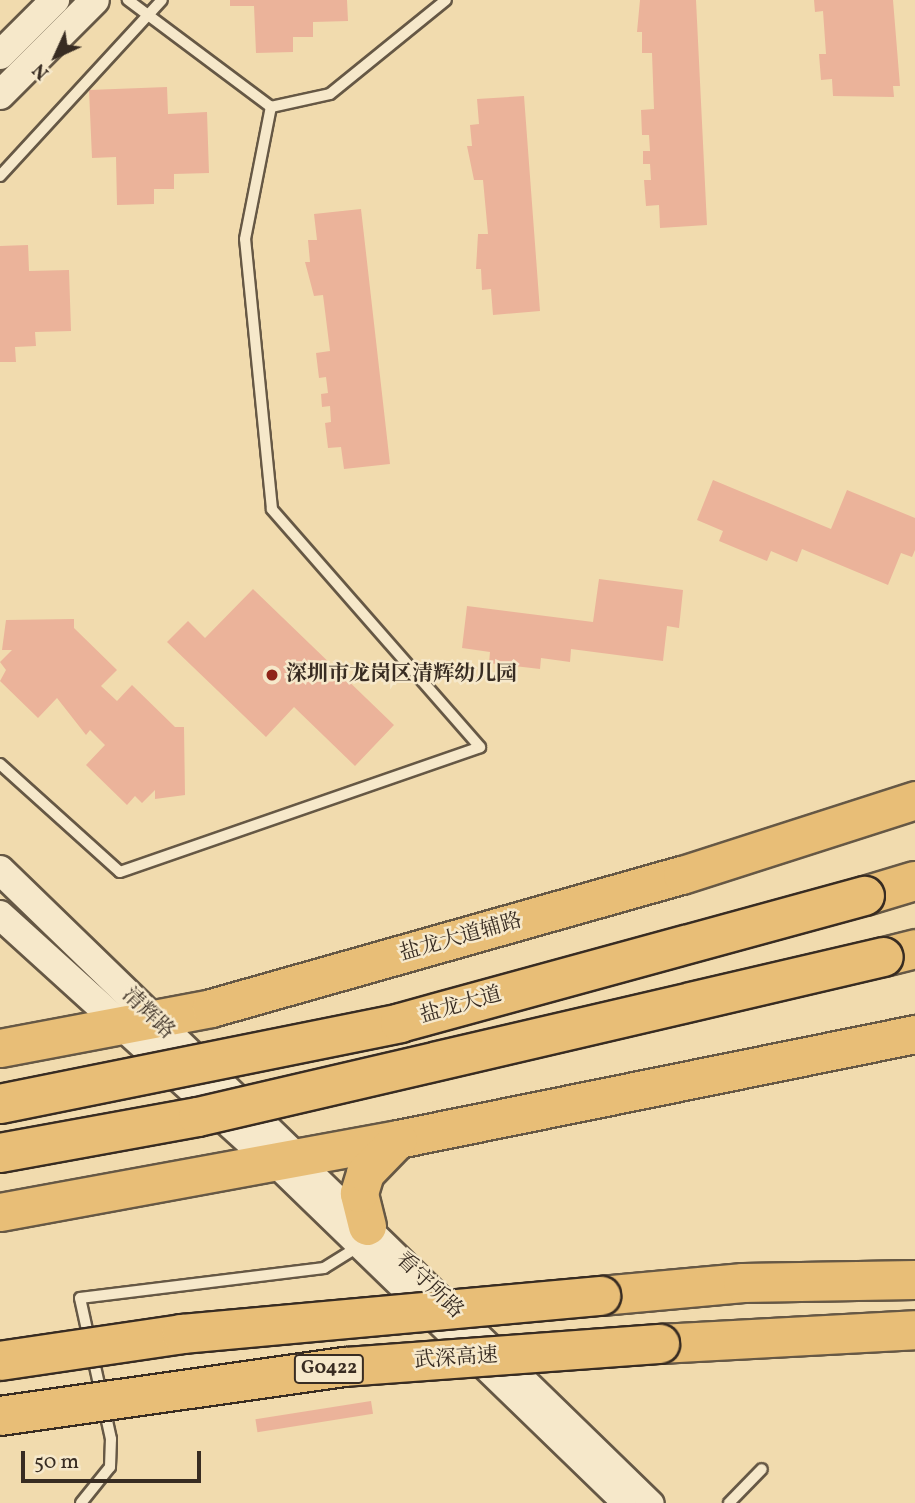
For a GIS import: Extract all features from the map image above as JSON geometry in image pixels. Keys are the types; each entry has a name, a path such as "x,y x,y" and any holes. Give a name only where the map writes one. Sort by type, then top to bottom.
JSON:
{"highway":[{"name":"盐龙大道","path":"0,1104 400,1023 915,881"},
{"path":"0,1153 198,1116 900,953"},
{"name":"G0422","path":"0,1361 182,1334 743,1283 915,1280"},
{"name":"武深高速","path":"0,1416 345,1367 660,1344 915,1330"}],"main road":[{"name":"盐龙大道辅路","path":"0,1048 211,1008 682,875 915,800"},
{"path":"0,1212 398,1139 915,1034"},
{"path":"364,1236 359,1193 365,1173 398,1139"}],"street":[{"path":"0,55 55,0"},
{"path":"0,95 95,0"},
{"name":"清辉路","path":"0,870 138,1022 284,1159"},
{"name":"清辉路","path":"0,915 138,1022"},
{"name":"看守所路","path":"284,1159 652,1503"},
{"name":"看守所路","path":"364,1236 624,1503"}],"lane":[{"path":"128,0 145,17 271,107 330,94 446,0"},
{"path":"0,176 162,0"},
{"path":"0,764 120,872 480,747 272,509 245,239 271,107"},
{"path":"81,1503 110,1467 111,1439 80,1298 324,1268 364,1236"},
{"path":"729,1503 762,1469"}],"building":[{"path":"230,0 347,0 348,21 313,22 313,37 293,37 293,52 256,53 254,6 230,6"},
{"path":"640,0 696,0 707,225 660,228 659,205 646,206 644,180 651,180 650,164 643,164 643,151 650,151 649,135 642,135 641,110 654,109 652,53 642,53 642,32 637,32"},
{"path":"814,0 893,0 900,86 893,86 894,97 833,96 832,79 821,80 819,54 826,54 823,11 815,12"},
{"path":"167,87 168,114 207,112 209,173 174,174 174,189 154,189 154,204 117,205 116,157 92,158 89,90"},
{"path":"524,96 540,311 493,315 491,289 482,290 481,269 476,269 478,234 488,234 483,180 474,180 467,146 472,146 470,125 479,124 477,99"},
{"path":"361,209 390,464 344,469 341,447 328,448 325,423 331,422 330,406 322,407 321,394 328,393 326,377 319,378 316,353 330,351 323,295 314,296 305,262 310,262 308,240 317,240 314,214"},
{"path":"28,245 29,271 69,270 71,331 35,332 36,346 15,347 16,362 0,362 0,246"},
{"path":"713,480 831,529 847,490 915,518 915,550 912,557 901,553 888,585 802,549 797,562 771,551 767,561 719,541 723,531 697,520"},
{"path":"599,579 683,590 679,628 667,626 663,661 571,649 570,662 541,658 540,669 489,663 490,652 462,648 467,606 593,622"},
{"name":"深圳市龙岗区清辉幼儿园","path":"253,589 394,725 355,766 294,707 266,737 167,642 188,621 205,638"},
{"path":"74,619 74,628 117,670 101,686 117,701 132,685 175,727 184,727 185,795 155,799 155,790 142,803 135,796 127,805 86,765 105,745 90,730 86,735 57,698 38,718 0,681 6,670 0,662 12,650 2,650 6,620"},
{"path":"371,1401 373,1414 257,1432 255,1419"}],"place":[{"name":"深圳市龙岗区清辉幼儿园","path":"272,675"}]}
